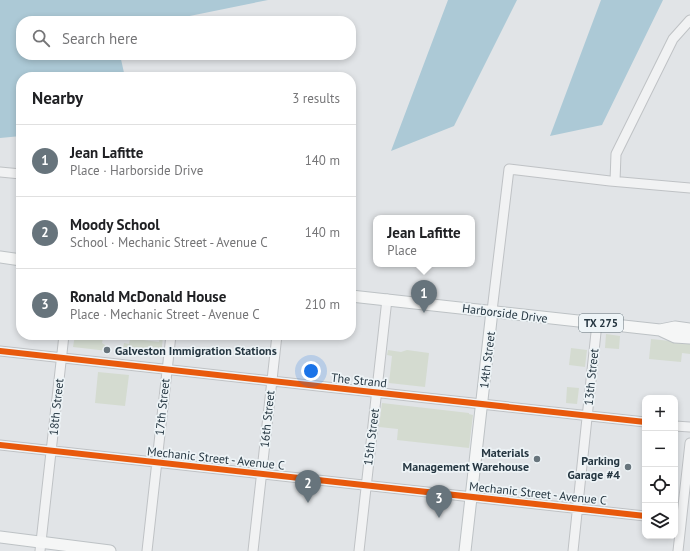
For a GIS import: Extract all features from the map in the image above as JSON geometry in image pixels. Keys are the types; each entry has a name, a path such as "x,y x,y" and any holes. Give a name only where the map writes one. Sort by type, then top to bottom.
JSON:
{"main road":[{"path":"0,257 16,259"},
{"name":"Harborside Drive","path":"356,296 660,330 675,336 690,338"},
{"name":"14th Street","path":"465,551 492,311"},
{"name":"Harborside Drive","path":"660,330 675,327 690,329"},
{"path":"0,537 40,546 110,551"}],"street":[{"path":"690,20 673,39 616,154 615,181 690,188"},
{"name":"14th Street","path":"492,311 509,169 615,181"},
{"path":"0,172 16,174"},
{"name":"15th Street","path":"358,551 387,299"},
{"name":"13th Street","path":"573,551 597,323"},
{"name":"18th Street","path":"40,546 64,340"},
{"name":"17th Street","path":"147,551 170,340"},
{"name":"16th Street","path":"253,551 276,340"},
{"name":"The Strand","path":"0,350 642,422"},
{"path":"678,426 690,427"},
{"path":"678,520 690,443"},
{"name":"Mechanic Street - Avenue C","path":"0,445 261,475 366,485 642,516"},
{"path":"678,539 678,551"}],"shaded area":[{"path":"606,334 620,336 619,349 605,348"},
{"path":"651,339 690,343 690,354 682,353 681,362 649,359"},
{"path":"74,340 103,340 102,343 108,347 108,351 73,347"},
{"path":"130,340 159,342 159,340 163,340 161,357 122,353 124,343 129,344"},
{"path":"571,348 587,350 585,367 569,365"},
{"path":"388,350 401,352 407,350 429,353 425,387 389,383 392,356 387,355"},
{"path":"98,372 129,375 125,406 95,403"},
{"path":"567,387 579,388 577,404 566,403"},
{"path":"382,403 469,413 473,415 469,448 397,440 398,429 379,427"}],"water":[{"path":"0,0 268,0 190,16 16,16 16,60 121,60 124,72 16,72 16,136 0,138"},
{"path":"448,0 517,0 454,126 391,151"},
{"path":"601,0 663,0 602,125 550,136"}],"cycle path":[{"path":"0,351 642,422"},
{"path":"0,445 642,516"}],"place":[{"name":"Jean Lafitte","path":"424,313"},
{"name":"Galveston Immigration Stations","path":"107,350"},
{"name":"Materials Management Warehouse","path":"537,459"},
{"name":"Parking Garage #4","path":"628,467"},
{"name":"Moody School","path":"308,503"},
{"name":"Ronald McDonald House","path":"439,518"}]}
